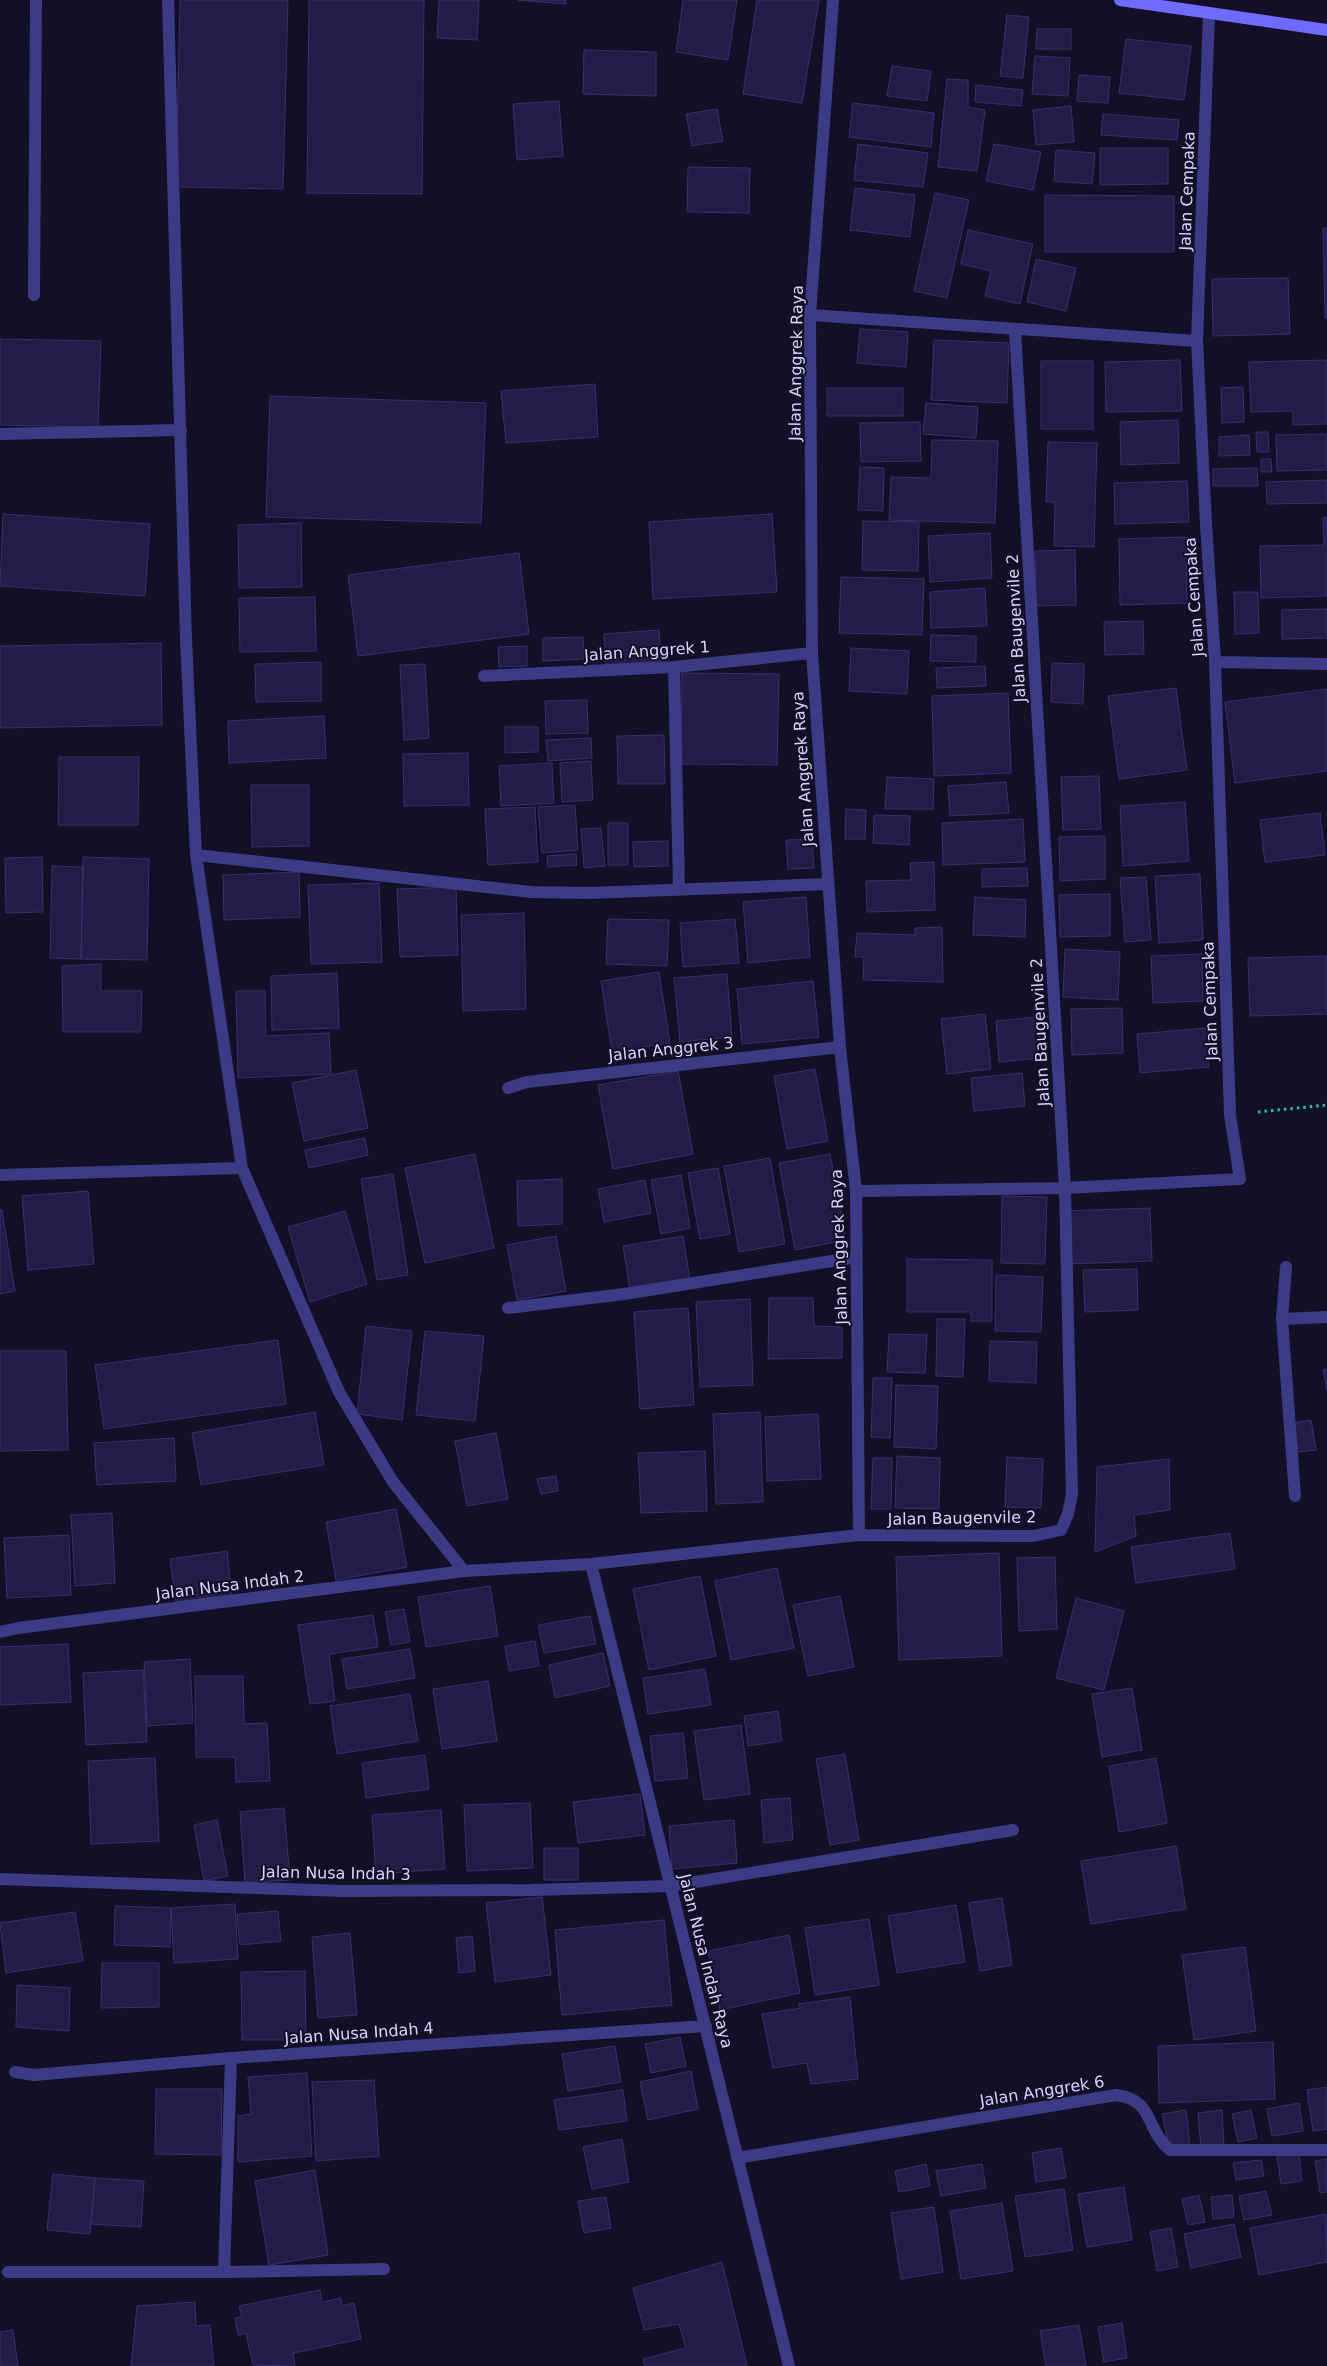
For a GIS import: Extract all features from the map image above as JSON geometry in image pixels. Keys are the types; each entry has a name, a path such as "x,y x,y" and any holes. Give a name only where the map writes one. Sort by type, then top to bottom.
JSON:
{"street":[{"path":"34,295 36,0"},
{"path":"168,0 182,430 186,639 196,855 242,1168 339,1392 393,1482 464,1571"},
{"name":"Jalan Anggrek Raya","path":"833,0 810,315 812,653 840,1047 856,1191 859,1535"},
{"path":"1120,0 1327,30"},
{"name":"Jalan Cempaka","path":"1065,1188 1240,1178 1230,1115 1216,662 1206,524 1197,341 1209,13"},
{"path":"810,315 1197,341"},
{"name":"Jalan Baugenvile 2","path":"859,1535 1033,1536 1061,1530 1068,1514 1072,1494 1065,1188 1015,330"},
{"path":"0,434 182,430"},
{"name":"Jalan Anggrek 1","path":"484,676 674,667 812,653"},
{"path":"1216,662 1327,664"},
{"path":"674,667 679,888"},
{"path":"196,855 531,892 588,892 827,884"},
{"name":"Jalan Anggrek 3","path":"508,1088 527,1082 840,1047"},
{"path":"0,1175 242,1168"},
{"path":"856,1191 1065,1188"},
{"path":"508,1308 624,1294 857,1257"},
{"path":"1286,1267 1282,1319 1295,1496"},
{"path":"1282,1319 1327,1318"},
{"name":"Jalan Nusa Indah 2","path":"0,1632 18,1628 464,1571 591,1564 859,1535"},
{"name":"Jalan Nusa Indah Raya","path":"591,1564 789,2366"},
{"name":"Jalan Nusa Indah 3","path":"0,1879 343,1891 532,1890 672,1886 1013,1830"},
{"name":"Jalan Nusa Indah 4","path":"14,2072 34,2075 231,2058 706,2026"},
{"path":"224,2272 231,2058"},
{"name":"Jalan Anggrek 6","path":"737,2158 1116,2095 1131,2097 1142,2104 1155,2133 1170,2150 1327,2150"},
{"path":"8,2272 224,2272 384,2269"}],"path":[{"path":"1230,1115 1327,1105"}],"building":[{"path":"180,0 288,0 283,189 176,187"},
{"path":"309,0 424,0 422,194 307,193"},
{"path":"439,0 479,0 477,40 437,38"},
{"path":"518,0 566,0 566,4"},
{"path":"683,0 737,0 728,60 676,52"},
{"path":"757,0 819,0 802,103 743,94"},
{"path":"1007,15 1029,17 1023,78 1000,76"},
{"path":"1037,29 1071,29 1071,49 1036,49"},
{"path":"1126,39 1191,46 1184,100 1119,93"},
{"path":"584,50 656,52 656,96 583,94"},
{"path":"1035,56 1070,58 1068,96 1032,94"},
{"path":"892,66 931,71 927,101 887,96"},
{"path":"1079,75 1110,77 1108,103 1077,101"},
{"path":"947,79 968,80 968,107 985,110 977,171 938,167"},
{"path":"976,85 1023,90 1021,106 975,102"},
{"path":"559,101 563,156 517,160 513,104"},
{"path":"853,103 934,113 931,147 849,137"},
{"path":"1071,106 1074,142 1036,145 1033,110"},
{"path":"717,109 723,141 692,146 686,114"},
{"path":"1103,114 1179,120 1177,140 1101,135"},
{"path":"858,144 928,153 923,187 854,180"},
{"path":"994,144 1041,152 1033,190 986,181"},
{"path":"1100,148 1168,148 1168,184 1100,185"},
{"path":"1056,150 1095,153 1092,184 1054,181"},
{"path":"688,167 750,168 749,213 687,212"},
{"path":"855,188 915,195 910,237 850,230"},
{"path":"935,193 969,200 947,298 914,291"},
{"path":"1045,195 1174,196 1174,252 1045,252"},
{"path":"1323,228 1327,228 1327,318 1325,318"},
{"path":"968,230 1033,244 1020,304 985,296 991,271 961,264"},
{"path":"1036,259 1076,268 1066,311 1027,302"},
{"path":"1288,278 1290,334 1213,336 1212,279"},
{"path":"860,329 908,332 906,367 857,363"},
{"path":"0,339 101,341 98,427 0,425"},
{"path":"934,340 1009,343 1007,403 931,400"},
{"path":"1180,360 1182,411 1106,412 1105,362"},
{"path":"1327,360 1327,424 1293,425 1293,411 1251,412 1249,362"},
{"path":"1041,361 1093,361 1093,429 1041,429"},
{"path":"595,384 598,437 506,443 501,391"},
{"path":"1243,387 1244,422 1222,423 1221,388"},
{"path":"827,388 903,388 903,416 827,416"},
{"path":"270,396 486,403 481,523 266,517"},
{"path":"926,403 978,407 976,438 923,434"},
{"path":"1178,420 1179,463 1121,465 1120,422"},
{"path":"920,422 921,461 861,462 860,423"},
{"path":"1256,432 1268,432 1269,452 1257,452"},
{"path":"1327,434 1327,470 1277,471 1276,435"},
{"path":"1249,435 1250,455 1219,456 1219,437"},
{"path":"932,440 998,441 995,523 889,520 891,477 931,478"},
{"path":"1048,442 1097,443 1094,547 1054,546 1055,502 1046,502"},
{"path":"1261,459 1271,459 1272,472 1261,472"},
{"path":"860,467 884,468 883,511 858,510"},
{"path":"1257,468 1258,486 1213,486 1213,469"},
{"path":"1327,480 1327,503 1267,504 1266,482"},
{"path":"1187,481 1189,522 1115,524 1114,483"},
{"path":"3,514 150,524 145,596 0,586"},
{"path":"772,514 777,592 653,599 649,522"},
{"path":"1327,517 1327,596 1261,598 1260,546 1324,545 1323,518"},
{"path":"863,521 919,522 918,571 862,570"},
{"path":"301,523 302,587 239,588 238,525"},
{"path":"990,533 992,578 930,582 928,536"},
{"path":"1186,537 1187,603 1120,605 1119,539"},
{"path":"1075,550 1076,605 1036,606 1035,551"},
{"path":"519,553 529,634 358,656 348,575"},
{"path":"841,577 924,579 922,635 839,633"},
{"path":"985,588 987,626 931,628 930,592"},
{"path":"1234,592 1258,592 1259,633 1235,634"},
{"path":"315,597 316,651 240,652 239,598"},
{"path":"1327,609 1327,638 1282,639 1282,610"},
{"path":"1143,621 1144,654 1105,655 1104,622"},
{"path":"659,630 661,661 606,665 604,634"},
{"path":"931,635 976,636 976,662 930,661"},
{"path":"583,637 584,659 543,661 543,638"},
{"path":"161,643 162,725 0,728 0,646"},
{"path":"527,646 527,666 499,667 498,647"},
{"path":"851,648 909,651 907,694 849,691"},
{"path":"321,662 321,701 256,702 255,664"},
{"path":"1052,663 1084,664 1083,704 1051,702"},
{"path":"425,664 429,738 404,740 400,665"},
{"path":"985,666 986,686 937,688 936,668"},
{"path":"682,673 779,674 777,765 681,764"},
{"path":"1176,688 1187,770 1119,779 1108,696"},
{"path":"1327,689 1327,771 1235,783 1225,702"},
{"path":"1008,693 1011,773 934,776 932,696"},
{"path":"587,700 588,733 546,734 545,701"},
{"path":"324,716 326,758 229,763 228,721"},
{"path":"505,727 538,727 538,752 505,753"},
{"path":"664,735 665,784 618,784 617,736"},
{"path":"591,738 592,758 548,761 546,740"},
{"path":"468,753 469,805 404,806 403,754"},
{"path":"59,757 139,757 138,825 58,825"},
{"path":"591,761 593,800 562,802 560,763"},
{"path":"552,763 554,803 501,806 499,766"},
{"path":"1099,776 1101,829 1063,830 1061,777"},
{"path":"887,777 934,779 933,809 885,809"},
{"path":"1006,782 1009,813 950,816 948,786"},
{"path":"251,785 309,785 309,846 252,847"},
{"path":"1185,802 1189,861 1123,866 1120,806"},
{"path":"575,805 578,850 542,853 538,807"},
{"path":"535,807 538,862 488,865 485,809"},
{"path":"846,809 866,810 865,839 845,839"},
{"path":"1320,813 1325,855 1265,862 1260,820"},
{"path":"874,815 910,816 909,845 873,843"},
{"path":"1023,819 1025,862 943,865 942,823"},
{"path":"608,823 628,823 628,865 608,865"},
{"path":"601,828 605,866 584,868 581,829"},
{"path":"1105,836 1105,879 1060,881 1059,837"},
{"path":"812,839 814,868 788,869 786,840"},
{"path":"668,841 668,866 634,867 633,842"},
{"path":"576,854 577,865 548,867 547,856"},
{"path":"42,857 43,912 6,913 5,858"},
{"path":"83,857 149,859 147,960 81,959"},
{"path":"934,862 935,910 867,912 866,881 911,880 910,863"},
{"path":"52,866 83,867 81,959 50,958"},
{"path":"1027,868 1028,886 982,887 982,869"},
{"path":"299,872 300,917 224,920 223,875"},
{"path":"1200,874 1203,940 1159,943 1155,876"},
{"path":"1146,877 1151,940 1125,942 1120,878"},
{"path":"379,883 382,962 311,964 308,885"},
{"path":"456,887 458,955 400,957 397,889"},
{"path":"1110,894 1110,936 1060,937 1059,895"},
{"path":"806,897 810,957 748,963 743,902"},
{"path":"975,897 1026,900 1025,937 973,935"},
{"path":"524,913 526,1009 463,1011 461,915"},
{"path":"608,919 669,920 667,966 606,964"},
{"path":"735,919 739,963 683,967 680,923"},
{"path":"942,927 943,982 863,980 864,957 855,957 857,933 915,935 915,928"},
{"path":"1065,949 1120,952 1118,1000 1063,997"},
{"path":"1202,954 1203,1001 1153,1003 1151,956"},
{"path":"1327,956 1327,1014 1250,1016 1248,958"},
{"path":"101,964 101,991 142,991 141,1032 63,1032 62,966"},
{"path":"659,972 670,1043 612,1052 601,981"},
{"path":"337,973 339,1028 272,1030 271,976"},
{"path":"727,974 732,1037 680,1042 674,978"},
{"path":"813,981 819,1037 742,1044 737,989"},
{"path":"236,991 265,991 266,1036 329,1033 331,1074 238,1078"},
{"path":"1122,1008 1123,1053 1072,1055 1071,1009"},
{"path":"985,1014 991,1069 947,1074 941,1019"},
{"path":"1038,1017 1042,1058 999,1062 996,1021"},
{"path":"1207,1028 1209,1067 1140,1073 1137,1034"},
{"path":"815,1069 828,1141 787,1149 774,1076"},
{"path":"356,1070 368,1128 304,1141 292,1083"},
{"path":"678,1071 693,1154 613,1169 598,1085"},
{"path":"1022,1073 1025,1106 974,1111 971,1078"},
{"path":"365,1138 368,1155 309,1168 305,1150"},
{"path":"475,1154 494,1248 425,1263 405,1168"},
{"path":"830,1154 846,1240 795,1250 779,1163"},
{"path":"770,1158 785,1244 739,1252 724,1166"},
{"path":"718,1168 730,1234 700,1239 688,1173"},
{"path":"393,1174 408,1275 377,1280 361,1179"},
{"path":"681,1175 690,1228 661,1234 651,1180"},
{"path":"562,1179 562,1224 518,1226 517,1181"},
{"path":"645,1180 651,1213 604,1222 598,1189"},
{"path":"88,1191 94,1264 28,1270 22,1196"},
{"path":"1002,1196 1047,1197 1045,1264 1001,1263"},
{"path":"1150,1208 1152,1261 1068,1264 1065,1211"},
{"path":"0,1210 2,1210 15,1291 0,1294"},
{"path":"345,1211 367,1284 310,1302 288,1227"},
{"path":"556,1236 566,1291 517,1300 507,1245"},
{"path":"683,1236 690,1280 630,1290 623,1246"},
{"path":"907,1259 992,1260 992,1321 971,1321 971,1312 907,1312"},
{"path":"1137,1269 1138,1310 1085,1312 1083,1270"},
{"path":"996,1275 1043,1277 1041,1332 995,1331"},
{"path":"769,1298 813,1298 814,1326 842,1327 842,1358 768,1359"},
{"path":"750,1299 753,1385 700,1387 696,1302"},
{"path":"688,1308 694,1405 640,1409 634,1312"},
{"path":"937,1319 965,1319 963,1377 936,1376"},
{"path":"366,1326 412,1331 402,1420 357,1414"},
{"path":"425,1331 484,1336 475,1421 416,1415"},
{"path":"889,1334 927,1335 925,1373 887,1372"},
{"path":"278,1340 286,1404 104,1429 95,1365"},
{"path":"990,1341 1037,1342 1036,1383 989,1381"},
{"path":"0,1351 66,1351 68,1450 0,1451"},
{"path":"1327,1369 1327,1390 1323,1370"},
{"path":"873,1378 892,1378 890,1438 871,1437"},
{"path":"896,1385 938,1386 936,1449 894,1447"},
{"path":"315,1412 324,1465 201,1485 192,1433"},
{"path":"760,1412 763,1502 716,1504 713,1414"},
{"path":"818,1414 821,1479 767,1481 765,1417"},
{"path":"1311,1420 1316,1450 1298,1452 1293,1423"},
{"path":"496,1433 508,1499 467,1506 455,1441"},
{"path":"174,1438 176,1481 97,1485 94,1443"},
{"path":"705,1451 707,1511 641,1513 638,1453"},
{"path":"897,1456 940,1458 939,1509 895,1508"},
{"path":"1007,1457 1043,1459 1041,1508 1005,1507"},
{"path":"873,1458 892,1458 891,1509 871,1509"},
{"path":"1169,1459 1170,1510 1134,1515 1136,1536 1095,1552 1097,1467"},
{"path":"556,1476 558,1491 541,1494 537,1479"},
{"path":"396,1509 407,1567 336,1580 326,1522"},
{"path":"112,1513 115,1583 75,1586 71,1515"},
{"path":"1230,1533 1235,1569 1136,1583 1131,1547"},
{"path":"69,1535 71,1595 7,1598 4,1538"},
{"path":"227,1551 232,1595 176,1602 170,1559"},
{"path":"999,1553 1002,1656 899,1660 896,1557"},
{"path":"1055,1557 1057,1629 1019,1631 1017,1558"},
{"path":"777,1568 794,1648 731,1660 715,1581"},
{"path":"700,1576 716,1656 649,1670 633,1589"},
{"path":"490,1586 498,1636 426,1647 418,1597"},
{"path":"840,1596 854,1667 808,1676 793,1605"},
{"path":"1076,1598 1124,1611 1104,1690 1056,1678"},
{"path":"404,1609 410,1642 391,1645 385,1612"},
{"path":"373,1615 378,1647 329,1654 335,1701 310,1704 298,1625"},
{"path":"590,1616 596,1644 544,1653 538,1625"},
{"path":"535,1641 539,1666 509,1671 505,1646"},
{"path":"68,1644 71,1702 0,1705 0,1647"},
{"path":"410,1649 415,1678 347,1689 342,1659"},
{"path":"603,1653 610,1686 555,1698 549,1665"},
{"path":"190,1659 193,1723 147,1726 144,1662"},
{"path":"705,1669 711,1705 648,1714 643,1678"},
{"path":"143,1670 147,1742 86,1745 83,1673"},
{"path":"195,1676 243,1676 244,1724 267,1723 270,1781 236,1782 235,1757 196,1757"},
{"path":"488,1681 497,1741 442,1749 433,1689"},
{"path":"1132,1688 1142,1750 1102,1757 1092,1694"},
{"path":"410,1694 418,1741 337,1754 330,1706"},
{"path":"778,1711 782,1741 748,1746 744,1716"},
{"path":"741,1725 750,1794 704,1800 694,1731"},
{"path":"683,1733 688,1778 655,1781 650,1736"},
{"path":"845,1754 859,1840 830,1845 816,1759"},
{"path":"425,1755 429,1789 366,1798 362,1763"},
{"path":"155,1758 159,1841 91,1844 88,1761"},
{"path":"1156,1758 1167,1823 1119,1832 1109,1766"},
{"path":"640,1794 645,1835 578,1843 573,1802"},
{"path":"790,1798 793,1840 764,1843 761,1800"},
{"path":"530,1803 533,1868 467,1871 464,1805"},
{"path":"284,1808 290,1880 245,1883 240,1812"},
{"path":"441,1810 445,1869 376,1874 372,1815"},
{"path":"217,1820 228,1876 204,1881 194,1825"},
{"path":"734,1820 737,1863 672,1869 669,1826"},
{"path":"1176,1846 1186,1909 1091,1924 1081,1861"},
{"path":"544,1848 578,1848 578,1880 544,1880"},
{"path":"542,1897 551,1975 495,1982 486,1903"},
{"path":"1002,1898 1012,1965 980,1971 969,1903"},
{"path":"235,1904 238,1959 174,1963 171,1908"},
{"path":"956,1905 965,1962 897,1973 888,1916"},
{"path":"115,1906 171,1908 170,1947 114,1945"},
{"path":"278,1911 281,1941 240,1945 237,1914"},
{"path":"75,1912 83,1961 6,1973 0,1923"},
{"path":"869,1919 879,1985 815,1995 805,1928"},
{"path":"664,1920 672,2005 562,2015 555,1930"},
{"path":"350,1933 357,2015 318,2018 312,1937"},
{"path":"789,1935 800,1993 720,2010 708,1951"},
{"path":"472,1936 475,1971 459,1973 456,1938"},
{"path":"1245,1947 1256,2031 1194,2040 1182,1955"},
{"path":"102,1963 159,1963 159,2007 101,2008"},
{"path":"305,1971 306,2040 242,2040 241,1972"},
{"path":"17,1985 70,1988 69,2031 16,2027"},
{"path":"850,1997 858,2079 811,2084 807,2063 773,2068 762,2014 801,2008 798,2004"},
{"path":"680,2037 686,2066 651,2073 645,2044"},
{"path":"1273,2042 1275,2099 1159,2103 1158,2046"},
{"path":"615,2046 621,2082 568,2091 562,2054"},
{"path":"691,2071 698,2109 648,2120 640,2082"},
{"path":"307,2073 312,2156 238,2162 238,2116 251,2114 248,2077"},
{"path":"374,2080 379,2156 316,2161 312,2082"},
{"path":"1327,2087 1327,2129 1313,2131 1307,2090"},
{"path":"156,2089 222,2089 221,2155 155,2154"},
{"path":"623,2090 627,2121 559,2130 554,2100"},
{"path":"1299,2103 1303,2131 1272,2136 1267,2109"},
{"path":"1186,2110 1190,2145 1169,2146 1162,2114"},
{"path":"1222,2110 1224,2145 1201,2147 1198,2113"},
{"path":"1251,2110 1257,2138 1238,2142 1232,2114"},
{"path":"622,2139 629,2182 592,2189 583,2147"},
{"path":"1061,2148 1066,2178 1036,2182 1032,2153"},
{"path":"1299,2153 1302,2181 1281,2184 1277,2156"},
{"path":"1327,2159 1327,2192 1320,2193 1315,2161"},
{"path":"1261,2160 1264,2176 1236,2180 1233,2163"},
{"path":"926,2164 930,2186 899,2192 895,2171"},
{"path":"982,2164 986,2188 941,2196 936,2171"},
{"path":"315,2170 328,2255 269,2265 255,2181"},
{"path":"53,2174 95,2178 90,2234 47,2230"},
{"path":"95,2178 144,2181 141,2227 91,2224"},
{"path":"1124,2187 1132,2240 1087,2247 1078,2194"},
{"path":"1064,2189 1073,2250 1025,2257 1015,2196"},
{"path":"1266,2191 1272,2215 1244,2220 1239,2196"},
{"path":"1199,2195 1205,2222 1188,2225 1182,2199"},
{"path":"1232,2195 1234,2217 1213,2219 1211,2197"},
{"path":"606,2197 611,2228 584,2233 578,2201"},
{"path":"1002,2203 1013,2271 961,2279 950,2211"},
{"path":"934,2207 943,2272 901,2279 891,2213"},
{"path":"1326,2214 1327,2262 1259,2275 1250,2228"},
{"path":"1234,2224 1241,2257 1191,2268 1184,2234"},
{"path":"1171,2228 1178,2267 1157,2271 1150,2232"},
{"path":"722,2262 747,2366 645,2366 643,2359 686,2348 679,2324 644,2330 633,2288"},
{"path":"320,2290 322,2302 341,2298 342,2306 354,2303 361,2339 293,2353 295,2366 253,2365 246,2333 238,2335 235,2318 242,2317 239,2306"},
{"path":"195,2302 196,2326 210,2325 214,2366 131,2366 137,2306"},
{"path":"1122,2323 1127,2358 1104,2362 1098,2327"},
{"path":"1079,2325 1086,2366 1046,2366 1040,2331"},
{"path":"13,2330 18,2366 0,2366 0,2332"}]}
